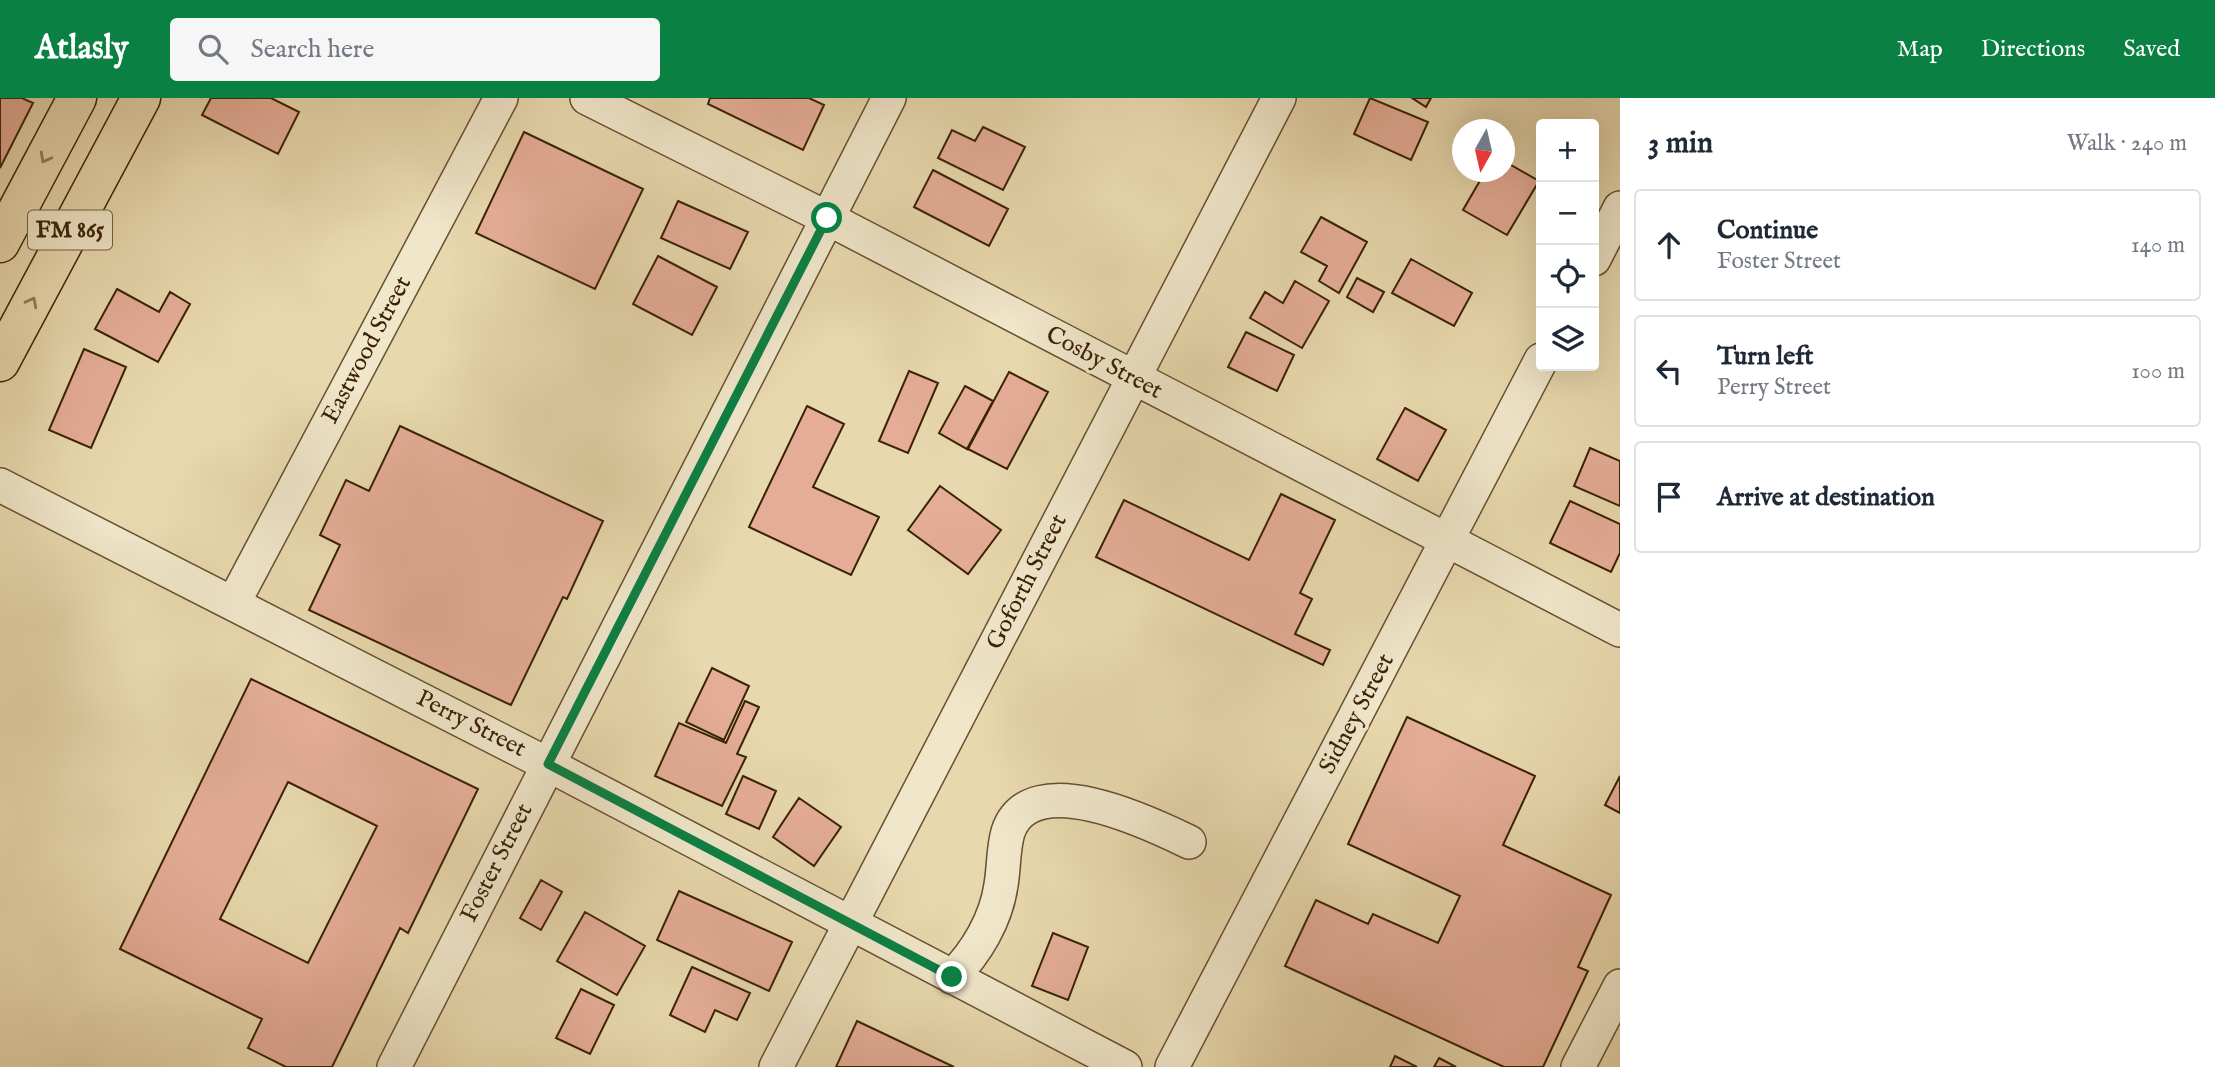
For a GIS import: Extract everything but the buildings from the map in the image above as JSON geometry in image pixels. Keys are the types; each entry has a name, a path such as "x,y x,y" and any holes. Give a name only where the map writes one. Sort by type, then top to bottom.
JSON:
{"main road":[{"name":"FM 865","path":"0,243 77,98"},
{"name":"FM 865","path":"0,362 141,98"}],"street":[{"name":"Eastwood Street","path":"234,601 501,98"},
{"name":"Cosby Street","path":"587,98 827,218 1620,631"},
{"name":"Foster Street","path":"394,1067 889,98"},
{"name":"Goforth Street","path":"776,1067 1279,98"},
{"path":"1599,249 1620,208"},
{"name":"Sidney Street","path":"1172,1067 1536,370"},
{"name":"Perry Street","path":"0,485 234,601 1125,1067"},
{"path":"952,977 974,952 988,927 1000,889 1009,831 1024,812 1049,799 1070,801 1126,812 1189,842"},
{"path":"1578,1067 1620,986"}],"route":[{"path":"827,218 548,764 952,977"}]}
